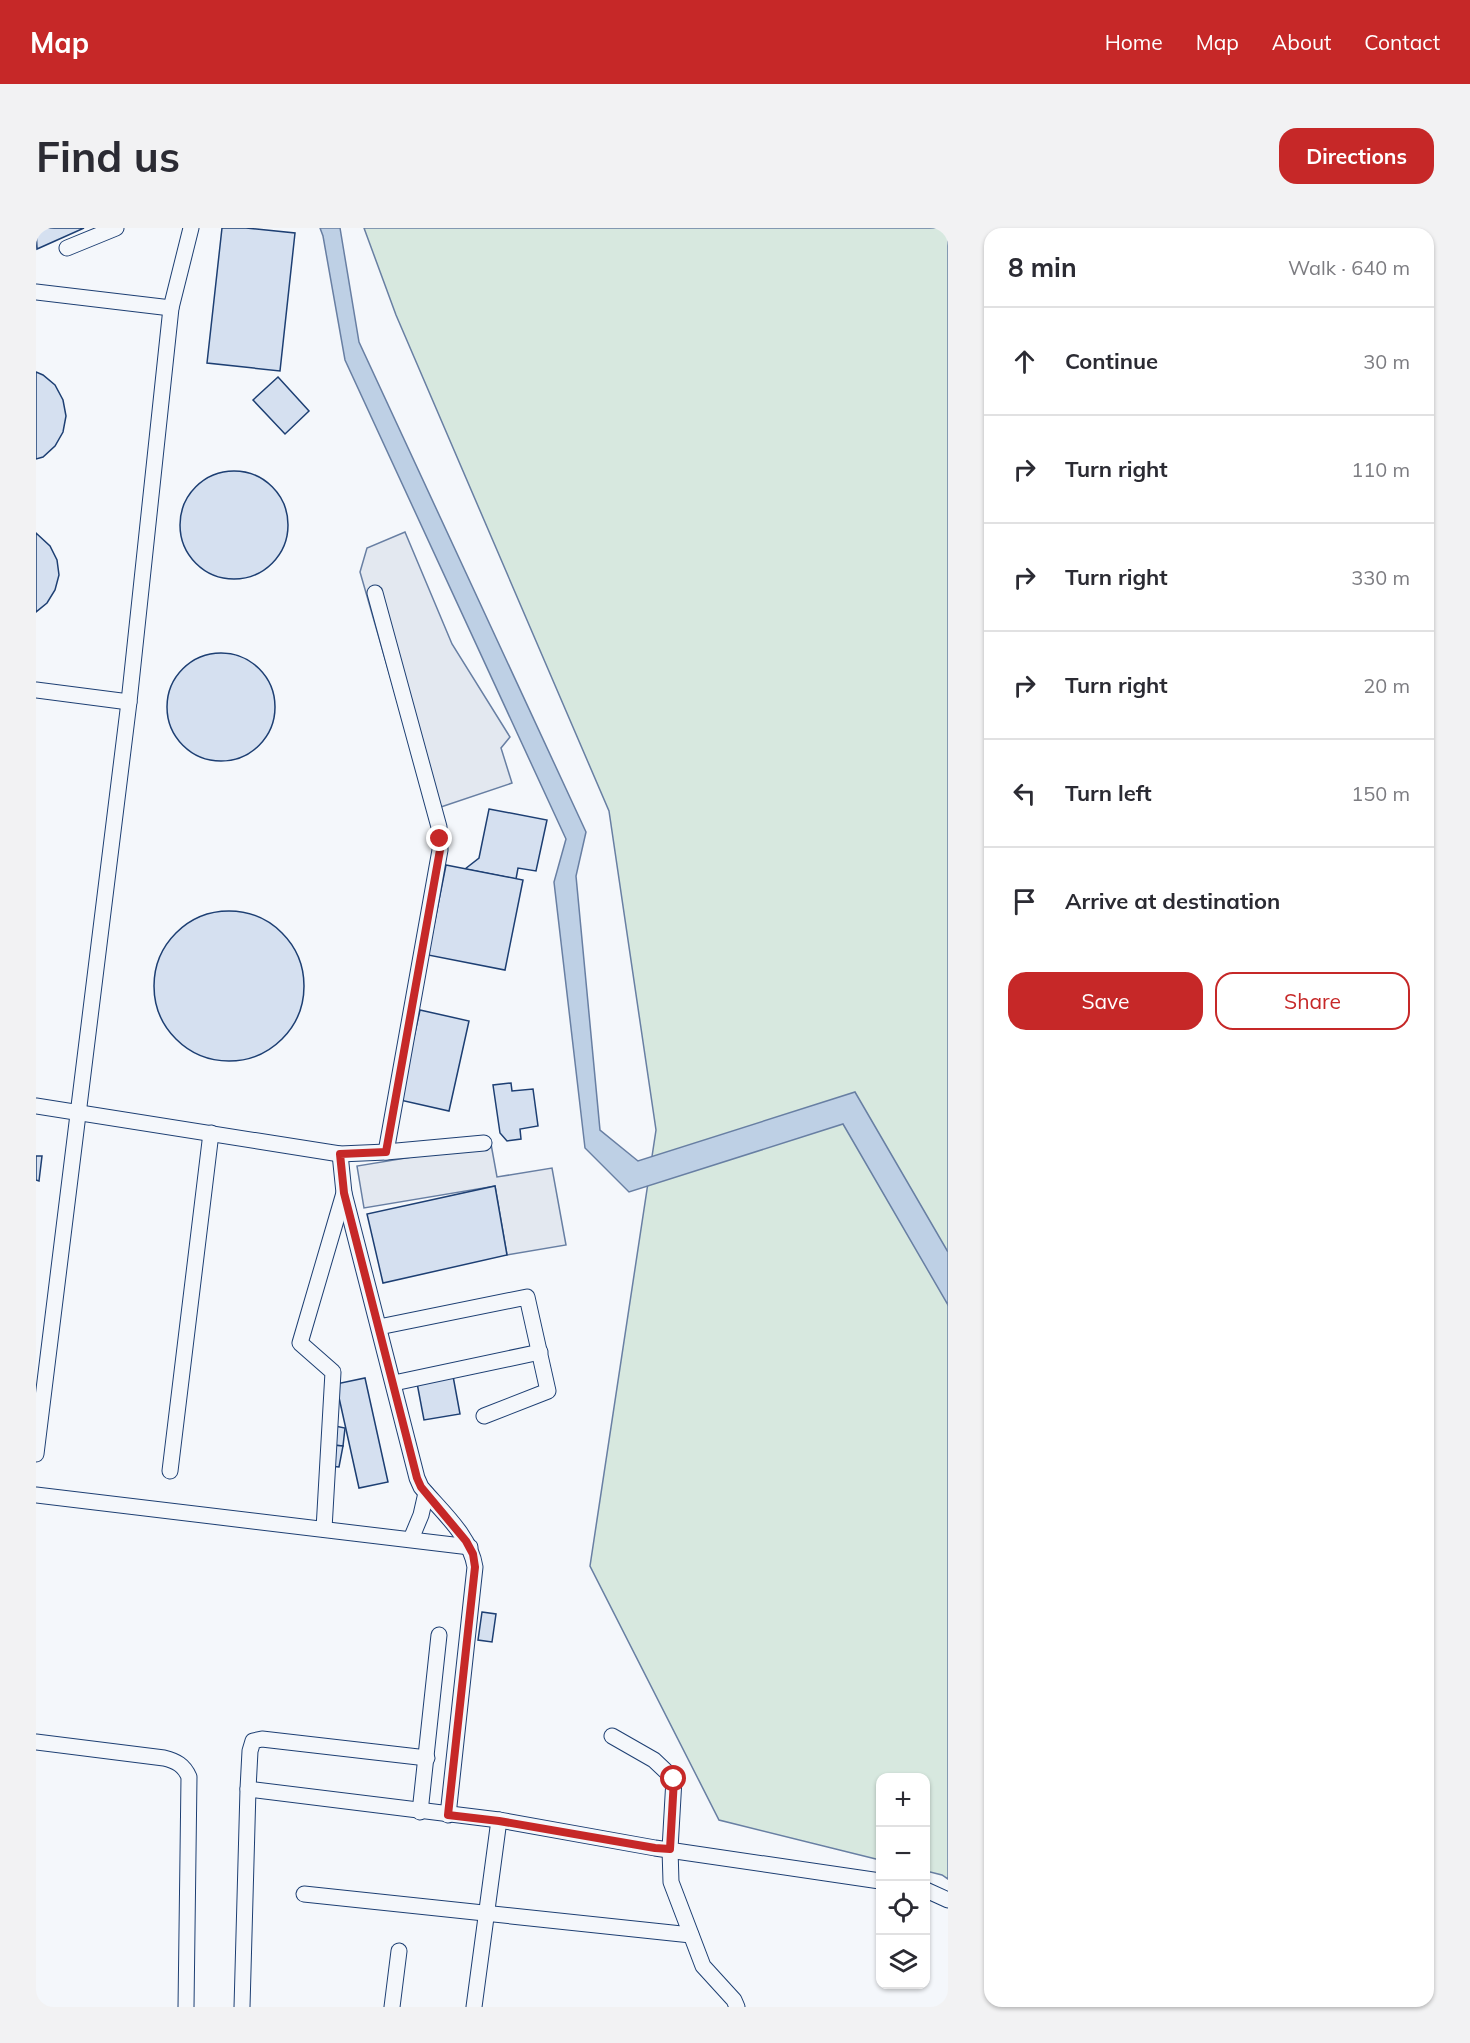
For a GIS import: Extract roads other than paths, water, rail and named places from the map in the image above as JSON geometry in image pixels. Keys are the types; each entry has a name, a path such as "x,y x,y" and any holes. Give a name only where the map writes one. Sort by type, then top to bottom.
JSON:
{"lane":[{"path":"67,248 116,228"},
{"path":"36,1454 129,702 171,308 191,228"},
{"path":"36,292 171,308"},
{"path":"375,593 439,827 440,850 386,1152"},
{"path":"36,690 129,702"},
{"path":"36,1106 340,1154 484,1143"},
{"path":"170,1471 211,1133"},
{"path":"340,1154 344,1193 417,1478 421,1487 470,1547 473,1554 475,1567 448,1815"},
{"path":"324,1529 333,1372 300,1343 344,1193"},
{"path":"380,1328 527,1298 548,1391 484,1416"},
{"path":"394,1383 540,1352"},
{"path":"411,1539 421,1515 426,1493"},
{"path":"36,1495 470,1547"},
{"path":"420,1812 439,1635"},
{"path":"612,1736 654,1760 674,1779 670,1849 671,1882 703,1966 734,2000 737,2007"},
{"path":"242,2007 248,1789 250,1751 253,1741 262,1739 427,1758"},
{"path":"36,1742 164,1758 176,1761 186,1769 189,1777 186,2007"},
{"path":"248,1789 499,1821 655,1848 876,1880"},
{"path":"474,2007 499,1821"},
{"path":"930,1891 948,1900"},
{"path":"304,1894 692,1935"},
{"path":"392,2007 399,1951"}],"water":[{"path":"320,228 340,228 359,342 586,832 576,876 600,1130 638,1161 855,1092 948,1252 948,1305 843,1124 629,1192 585,1148 554,882 566,839 345,360"}]}
